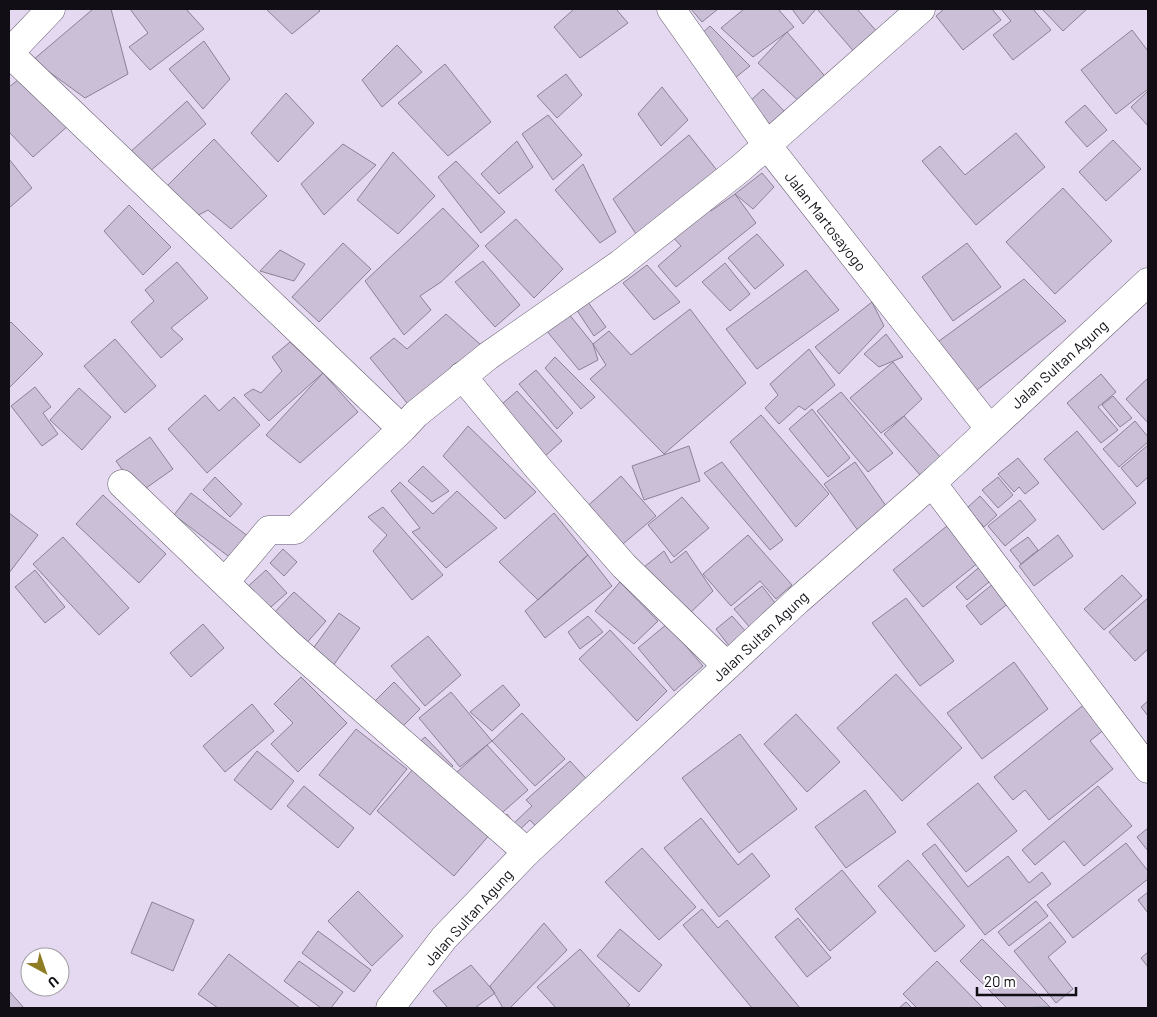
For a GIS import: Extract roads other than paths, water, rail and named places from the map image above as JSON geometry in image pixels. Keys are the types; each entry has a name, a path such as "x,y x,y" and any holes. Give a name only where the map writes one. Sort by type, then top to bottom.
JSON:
{"street":[{"path":"51,9 9,53 402,429"},
{"name":"Jalan Martosayogo","path":"672,9 766,144 989,428"},
{"path":"225,582 269,530 295,530 416,414 488,356 620,264 741,168 921,9"},
{"name":"Jalan Sultan Agung","path":"390,1008 444,938 527,852 797,600 932,483 1148,282"},
{"path":"462,376 538,468 624,566 727,666"},
{"path":"932,483 1148,769"},
{"path":"122,484 290,644 527,852"}]}
